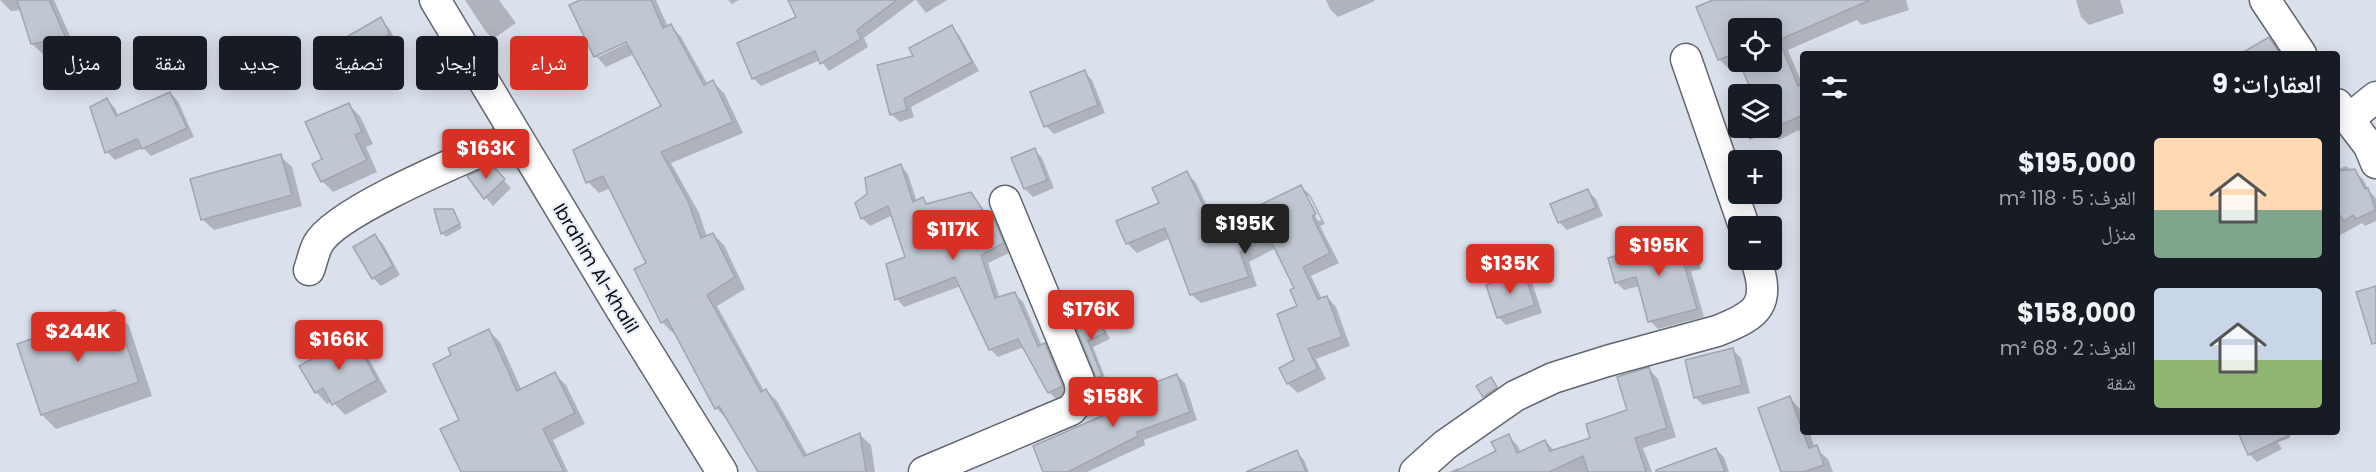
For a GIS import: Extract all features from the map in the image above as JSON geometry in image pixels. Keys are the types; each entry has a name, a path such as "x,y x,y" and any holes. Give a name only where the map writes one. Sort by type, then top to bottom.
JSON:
{"street":[{"name":"Ibrahim Al-khalil","path":"435,0 722,472"},
{"path":"2265,0 2299,51"},
{"path":"1686,59 1741,216"},
{"path":"2376,98 2343,111 2370,146 2376,163"},
{"path":"309,270 318,242 337,225 396,190 516,136"},
{"path":"924,472 1071,410 1078,402 1081,392 1079,380 1005,201"},
{"path":"1415,472 1444,445 1515,396 1553,378 1717,331 1755,313 1764,293 1760,270"}],"building":[{"path":"17,0 49,0 65,36 43,36 43,42 31,44"},
{"path":"580,0 651,0 663,28 671,24 704,85 713,80 733,122 661,152 688,201 701,238 713,233 735,277 707,295 761,392 766,389 804,456 860,433 866,472 758,472 719,406 715,409 667,319 661,323 634,269 646,263 603,176 586,183 573,150 661,106 626,42 594,57 588,45 588,36 584,36 569,5"},
{"path":"788,0 897,0 857,30 861,39 820,64 815,51 752,79 737,43 796,17"},
{"path":"1713,0 1870,0 1782,39 1782,18 1728,18 1728,56 1718,60 1696,7"},
{"path":"381,17 390,34 387,36 348,36"},
{"path":"952,25 972,62 904,99 907,110 890,115 877,65 913,56 909,48"},
{"path":"2269,37 2278,51 2245,51"},
{"path":"1782,47 1798,86 1800,85 1800,116 1782,125 1782,84 1749,84 1743,72 1782,72"},
{"path":"1085,70 1098,105 1044,127 1030,92"},
{"path":"170,92 187,128 142,149 137,139 105,153 90,107 107,98 116,116"},
{"path":"349,103 362,132 355,135 367,160 321,182 312,164 322,159 305,122"},
{"path":"1035,148 1047,180 1024,189 1011,158"},
{"path":"281,154 292,195 201,220 190,179"},
{"path":"901,164 913,202 923,197 926,204 971,192 986,215 991,212 1004,243 981,255 995,298 1015,292 1038,346 1045,343 1063,386 1048,393 1018,339 989,350 955,277 895,300 886,264 905,257 888,206 861,219 855,203 867,194 865,178"},
{"path":"492,165 505,179 484,199 467,176"},
{"path":"2355,169 2365,189 2368,188 2376,210 2356,219 2353,215 2344,221 2340,215 2340,171"},
{"path":"1187,171 1213,226 1253,211 1252,209 1301,185 1316,214 1312,216 1330,253 1303,267 1318,299 1327,296 1342,337 1308,349 1318,369 1287,384 1279,368 1294,360 1277,314 1297,306 1290,290 1294,288 1269,237 1240,252 1249,277 1190,295 1165,228 1126,244 1116,221 1159,203 1152,188"},
{"path":"1588,189 1596,208 1558,223 1550,204"},
{"path":"434,209 453,209 460,224 441,234"},
{"path":"375,234 393,266 372,279 353,247"},
{"path":"1687,235 1694,261 1684,264 1697,309 1648,322 1636,277 1615,283 1608,258"},
{"path":"1524,272 1535,305 1497,318 1486,285"},
{"path":"2376,286 2376,343 2372,344 2356,292"},
{"path":"115,310 139,382 41,415 17,344"},
{"path":"1097,318 1105,333 1088,341 1102,376 1096,378 1076,328"},
{"path":"489,329 517,391 555,372 575,413 543,429 564,472 461,472 440,429 459,420 433,364 451,355 448,348"},
{"path":"353,336 377,380 332,405 323,388 315,393 299,366"},
{"path":"1733,348 1742,385 1694,398 1685,360"},
{"path":"1649,367 1667,428 1635,438 1646,472 1588,472 1583,456 1549,472 1454,472 1496,451 1491,442 1509,434 1517,453 1545,440 1550,451 1590,438 1586,424 1627,410 1617,377"},
{"path":"1177,374 1190,412 1137,432 1138,436 1068,472 1043,472 1033,446 1146,397 1143,387"},
{"path":"1491,377 1497,387 1483,397 1476,386"},
{"path":"1790,396 1800,423 1800,435 1804,435 1809,448 1817,445 1824,465 1803,472 1781,472 1758,408"},
{"path":"2239,435 2290,435 2248,455"},
{"path":"1716,448 1725,472 1656,472 1656,470"},
{"path":"1297,450 1306,472 1246,472"}]}
